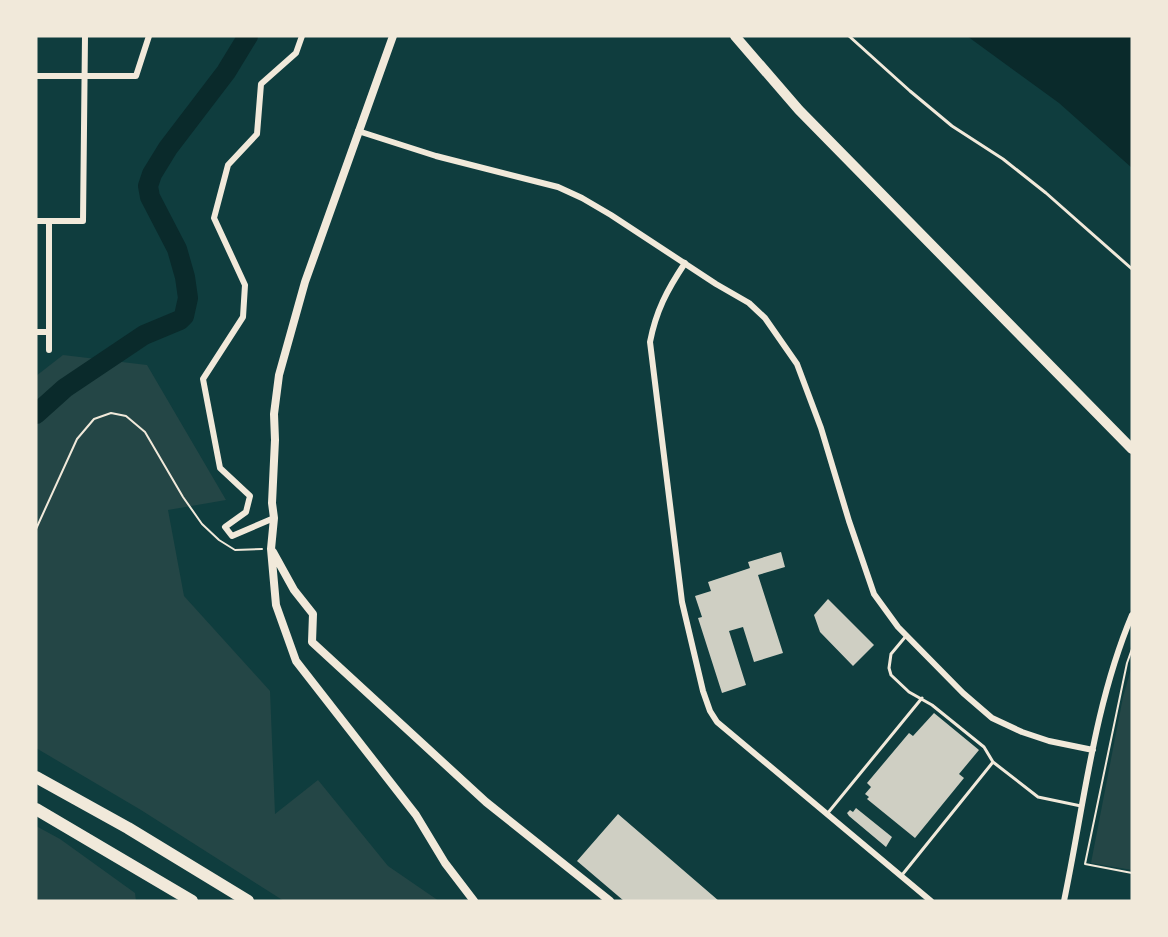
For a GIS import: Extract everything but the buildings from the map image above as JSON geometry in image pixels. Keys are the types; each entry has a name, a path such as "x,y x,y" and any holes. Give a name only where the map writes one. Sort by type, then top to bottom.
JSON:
{"highway":[{"path":"735,36 799,110 1132,449"},
{"path":"36,777 128,828 248,901"},
{"path":"36,809 192,901"}],"street":[{"path":"36,221 83,221 85,36"},
{"path":"36,76 136,76 149,36"},
{"path":"274,518 232,536 225,527 246,512 250,496 220,468 203,379 243,317 245,285 213,218 228,165 257,134 261,84 296,53 302,36"},
{"path":"393,36 305,282 279,375 274,414 276,440 271,549 276,605 296,661 416,814 445,862 474,901"},
{"path":"358,131 436,156 533,179 582,198 749,303 765,318 797,364 821,428 874,594 906,635 963,693 993,718 1040,738 1093,750"},
{"path":"49,221 49,350"},
{"path":"685,263 670,286 656,316 650,342 682,602 703,691 710,711 717,722 932,901"},
{"path":"36,332 49,332"},
{"path":"271,549 294,590 313,614 312,642 486,802 610,901"},
{"path":"1064,901 1107,685 1121,640 1132,615"}],"lane":[{"path":"849,36 952,126 1003,159 1046,193 1132,270"},
{"path":"906,635 891,654 889,668 891,675 909,692 922,698 984,747 993,762 1038,797 1082,806"},
{"path":"827,814 922,698"},
{"path":"901,876 993,762"}],"path":[{"path":"36,529 77,439 94,419 111,413 126,416 145,432 183,497 202,524 219,540 235,550 271,549"},
{"path":"1132,649 1127,663 1085,864 1132,873"}],"shaded area":[{"path":"967,36 1132,36 1132,168 1059,103"},
{"path":"63,355 147,365 226,500 168,510 184,596 270,691 275,814 318,780 388,866 439,901 284,901 141,810 36,748 36,376"},
{"path":"1132,666 1132,870 1091,863 1123,697"},
{"path":"36,826 60,839 135,893 136,901 36,901"}],"waterway":[{"path":"36,414 65,388 144,335 180,320 184,316 188,298 185,277 177,249 150,197 148,186 152,174 168,148 226,72 248,36"}]}
